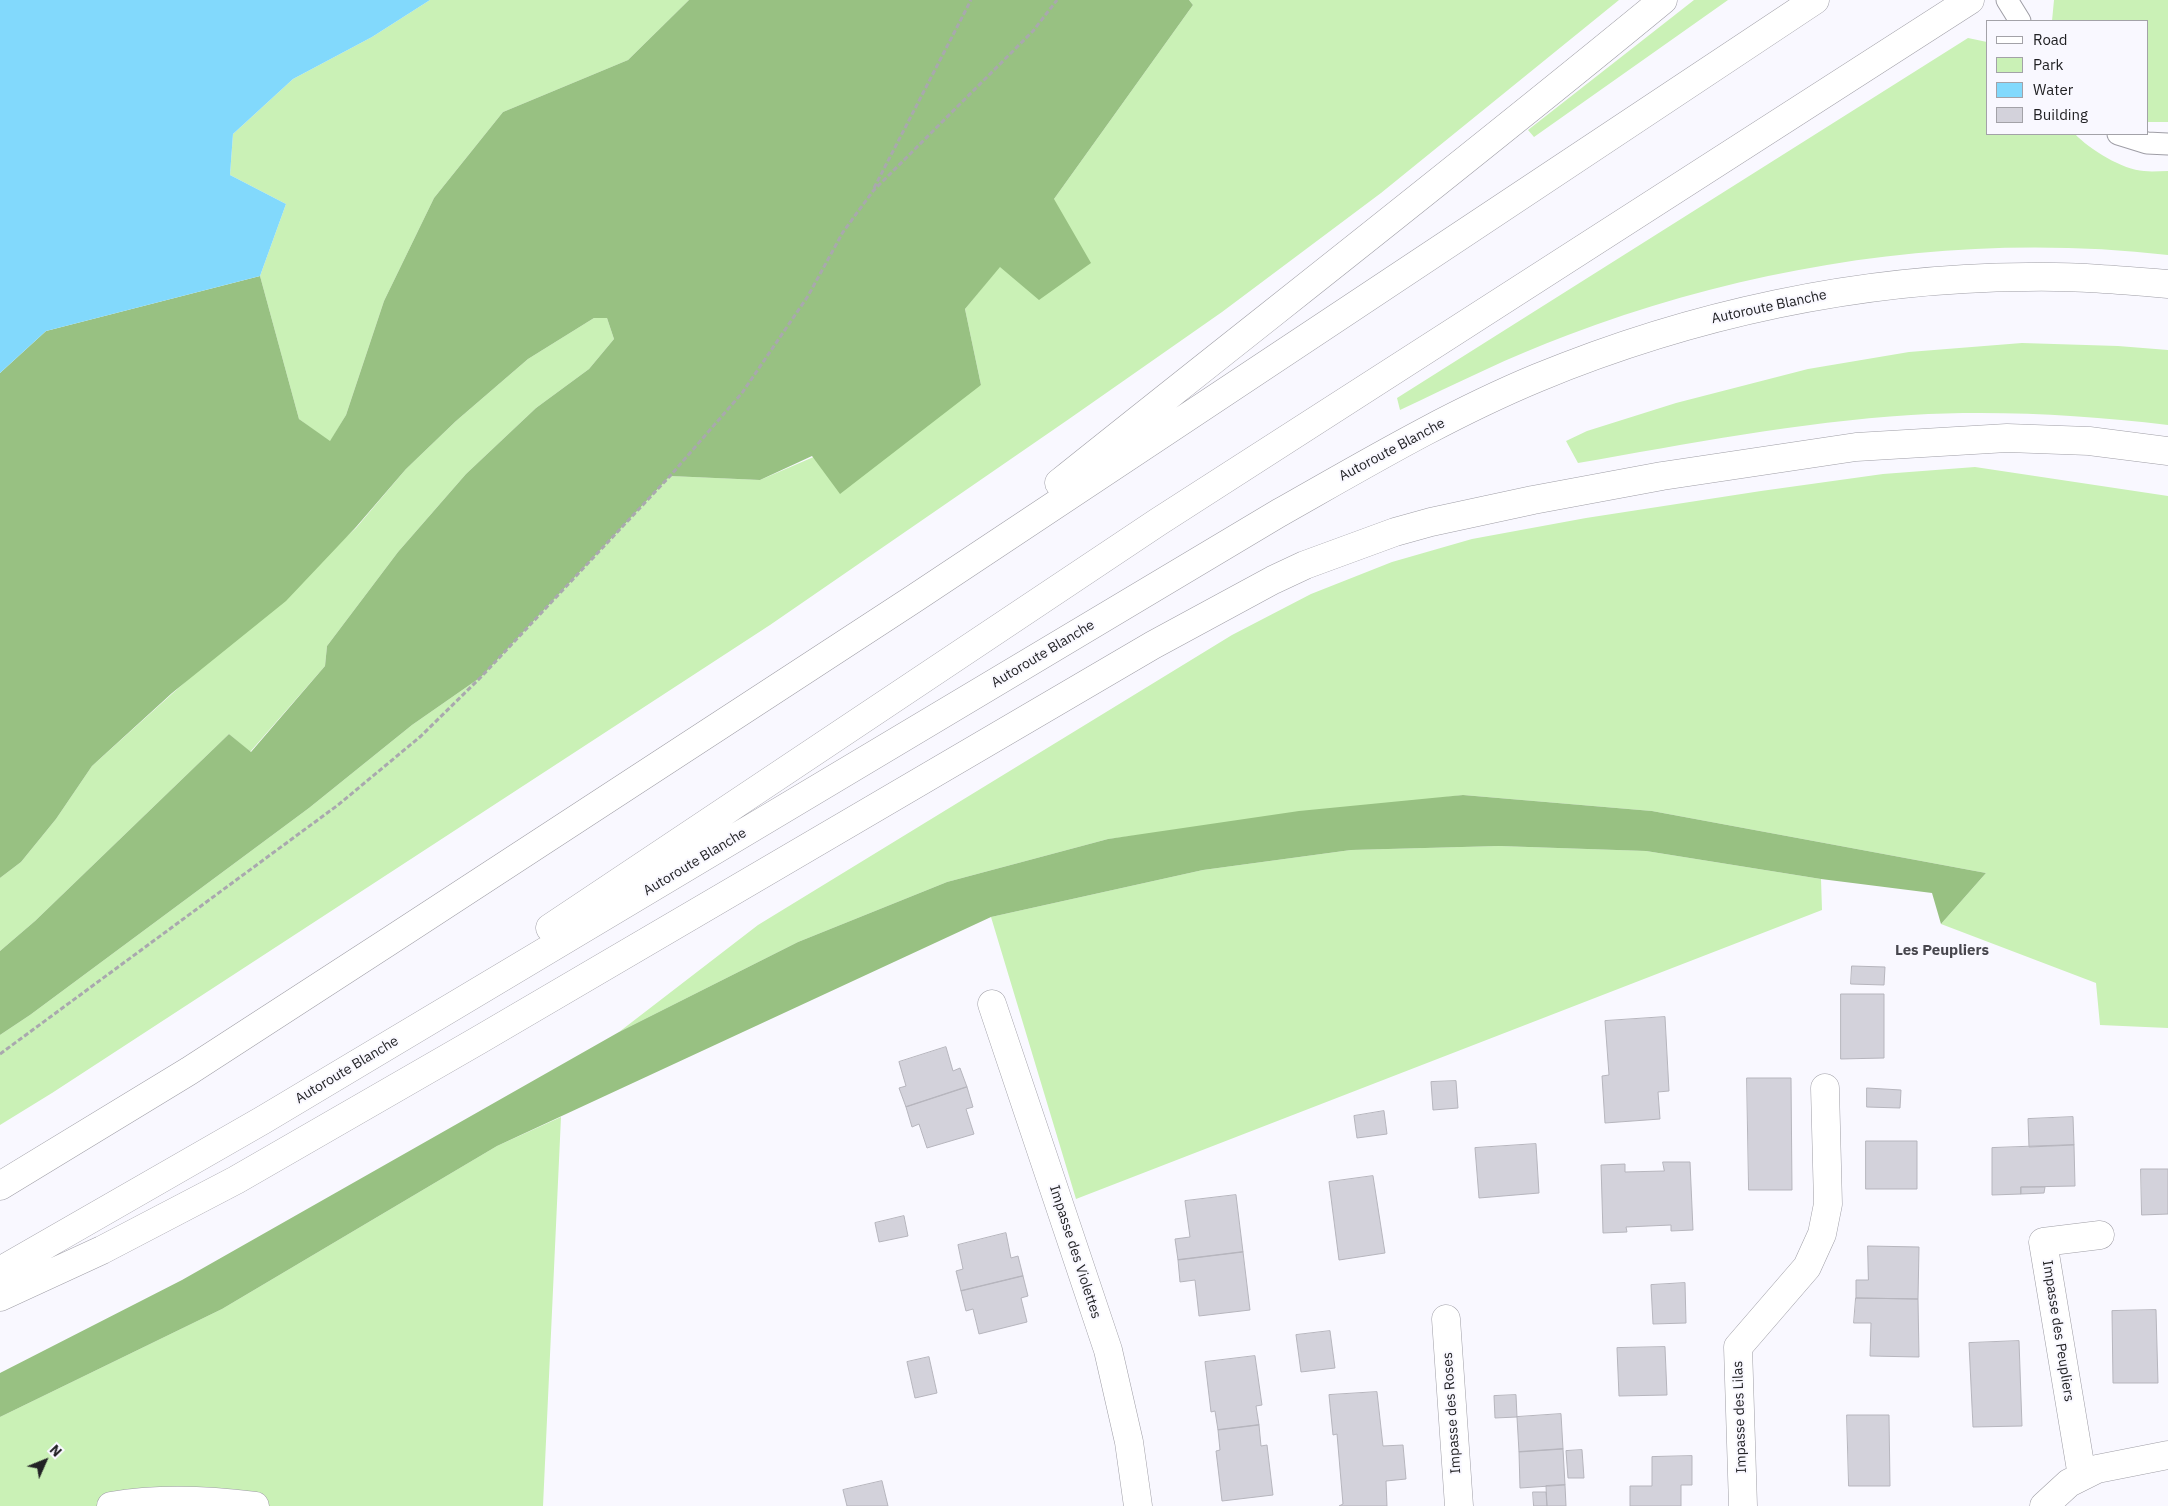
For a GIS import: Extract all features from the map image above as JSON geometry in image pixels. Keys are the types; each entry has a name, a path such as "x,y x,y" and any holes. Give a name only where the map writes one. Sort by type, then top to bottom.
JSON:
{"main road":[{"path":"915,598 1298,292 1433,187 1663,0"},
{"path":"0,1186 189,1071 915,598 1815,0"},
{"path":"263,1120 1158,522 1970,0"},
{"name":"Autoroute Blanche","path":"0,1271 263,1120 1279,513 1462,413 1536,378 1605,352 1672,330 1716,318 1812,297 1886,286 2028,277 2168,284"},
{"path":"0,1297 102,1250 236,1180 488,1035 1153,645 1273,580 1305,565 1395,532 1440,520 1662,476 1856,447 2007,438 2089,441 2168,451"},
{"name":"Impasse des Violettes","path":"992,1004 1108,1350 1129,1442 1138,1506"},
{"name":"Impasse des Lilas","path":"1743,1506 1738,1347 1807,1267 1822,1234 1828,1204 1826,1088"},
{"name":"Impasse des Peupliers","path":"2082,1476 2043,1242 2100,1236"},
{"name":"Impasse des Roses","path":"1446,1319 1459,1506"},
{"path":"2044,1506 2069,1483 2098,1468 2168,1454"},
{"path":"111,1506 171,1501 238,1505"}],"lane":[{"path":"2007,0 2019,20"},
{"path":"2121,135 2147,143 2168,144"}],"path":[{"path":"873,191 971,0"},
{"path":"0,1054 338,805 421,736 481,677 670,476 742,393 808,296 843,232 873,191 1033,31 1057,0"}],"green space":[{"path":"430,0 689,0 628,60 503,112 434,198 384,301 346,415 330,442 299,419 260,276 286,204 230,175 233,134 293,79 372,37"},
{"path":"689,0 1189,0 1193,5 1054,199 1091,263 1039,300 1000,267 965,309 981,385 840,494 812,456 760,480 670,476 481,677 412,725 309,808 30,1015 0,1035 0,951 35,921 229,734 251,752 325,666 327,646 398,552 466,474 536,408 589,369 614,339 607,318 594,318 528,359 456,421 406,469 356,527 286,601 172,693 92,766 56,819 21,862 0,878 0,373 46,331 260,276 299,419 330,441 346,415 384,301 434,198 503,112 628,60"},
{"path":"1189,0 1619,0 1381,193 1222,312 1069,419 770,625 0,1125 0,1035 30,1015 309,808 412,725 481,677 670,476 760,480 981,385 965,309 1054,199 1193,5"},
{"path":"1694,0 1728,0 1534,137 1528,130"},
{"path":"2054,0 2168,0 2168,122 2148,122 2148,20 2052,20"},
{"path":"1968,38 1986,42 1986,135 2076,135 2097,152 2126,167 2144,171 2168,171 2168,255 2092,249 2016,248 1939,251 1864,259 1788,272 1714,289 1640,310 1568,335 1504,361 1400,410 1397,398"},
{"path":"594,318 607,318 614,339 589,369 536,408 466,474 398,552 327,646 325,666 250,752 229,734 35,921 0,951 0,878 21,862 56,819 92,766 356,528 406,469 456,421 528,359"},
{"path":"2022,343 2118,346 2168,350 2168,425 2040,414 1975,413 1911,415 1785,428 1578,463 1566,441 1587,431 1676,403 1808,369 1909,352"},
{"path":"1975,467 2168,496 2168,1028 2100,1025 2096,983 1941,924 1986,873 1652,811 1463,795 1108,839 947,882 798,942 619,1032 758,925 1232,635 1311,594 1392,562 1472,539 1586,518 1761,491 1883,474"},
{"path":"1463,795 1652,811 1986,873 1941,924 1932,893 1821,879 1646,851 1499,846 1351,850 1203,870 991,917 497,1146 222,1309 0,1417 0,1373 182,1280 619,1032 798,942 947,882 1108,839 1299,811"},
{"path":"1499,846 1646,851 1821,879 1822,910 1076,1199 991,917 1203,870 1351,850"},
{"path":"561,1117 543,1506 0,1506 0,1417 222,1309 497,1146"}],"water":[{"path":"0,0 430,0 372,37 293,79 233,134 230,175 286,204 260,276 46,331 0,373"}],"building":[{"path":"1852,966 1885,967 1884,985 1851,984"},
{"path":"1841,994 1884,994 1884,1058 1841,1059"},
{"path":"1665,1017 1669,1091 1658,1092 1660,1119 1605,1123 1602,1076 1609,1075 1605,1021"},
{"path":"946,1047 953,1071 960,1068 967,1087 906,1107 899,1088 906,1086 899,1062"},
{"path":"1747,1078 1791,1078 1792,1190 1749,1190"},
{"path":"1456,1081 1458,1108 1433,1110 1431,1082"},
{"path":"967,1087 973,1107 966,1109 974,1134 927,1148 919,1124 912,1127 906,1107"},
{"path":"1867,1088 1901,1090 1900,1108 1867,1107"},
{"path":"1384,1111 1387,1134 1357,1138 1354,1116"},
{"path":"2073,1117 2074,1145 2029,1147 2028,1119"},
{"path":"1866,1141 1917,1141 1917,1189 1866,1189"},
{"path":"1536,1144 1539,1193 1479,1198 1475,1148"},
{"path":"2074,1145 2075,1186 2021,1187 2021,1194 1992,1195 1992,1148"},
{"path":"1663,1162 1690,1162 1693,1230 1671,1231 1671,1225 1626,1227 1627,1232 1603,1233 1601,1165 1625,1164 1625,1172 1664,1171"},
{"path":"2141,1169 2168,1169 2168,1214 2142,1215"},
{"path":"1373,1176 1385,1253 1339,1260 1329,1182"},
{"path":"2021,1187 2045,1187 2044,1193 2021,1194"},
{"path":"1236,1195 1243,1252 1178,1260 1175,1239 1190,1237 1185,1201"},
{"path":"904,1216 908,1236 879,1242 875,1223"},
{"path":"1006,1233 1011,1258 1018,1256 1023,1276 961,1291 956,1271 963,1269 958,1245"},
{"path":"1868,1246 1919,1247 1918,1299 1856,1298 1856,1280 1868,1280"},
{"path":"1243,1252 1250,1310 1199,1316 1195,1280 1180,1282 1178,1260"},
{"path":"1023,1276 1028,1296 1021,1298 1027,1322 979,1334 973,1309 966,1311 961,1291"},
{"path":"1685,1283 1686,1323 1653,1324 1651,1285"},
{"path":"1856,1298 1918,1299 1919,1357 1870,1356 1871,1323 1854,1323"},
{"path":"2156,1310 2158,1383 2113,1383 2112,1311"},
{"path":"1330,1331 1335,1368 1301,1372 1296,1335"},
{"path":"2019,1341 2022,1426 1973,1427 1969,1343"},
{"path":"1665,1347 1667,1395 1619,1396 1617,1348"},
{"path":"1255,1356 1262,1405 1256,1406 1259,1425 1218,1430 1215,1411 1211,1412 1205,1362"},
{"path":"929,1357 937,1393 915,1398 907,1362"},
{"path":"1377,1392 1383,1446 1403,1445 1406,1479 1386,1481 1387,1506 1339,1506 1343,1504 1337,1434 1333,1435 1329,1395"},
{"path":"1516,1395 1517,1417 1495,1418 1494,1396"},
{"path":"1561,1414 1563,1449 1519,1452 1517,1417"},
{"path":"1847,1415 1889,1415 1890,1486 1849,1486"},
{"path":"1259,1425 1261,1446 1267,1445 1273,1495 1222,1501 1216,1451 1220,1450 1218,1430"},
{"path":"1563,1449 1565,1485 1520,1488 1519,1452"},
{"path":"1582,1450 1584,1478 1568,1478 1566,1451"},
{"path":"1692,1456 1692,1485 1681,1485 1681,1506 1630,1506 1630,1486 1652,1486 1652,1457"},
{"path":"882,1481 888,1506 847,1506 843,1490"},
{"path":"1565,1485 1566,1506 1547,1506 1546,1486"},
{"path":"1533,1492 1546,1492 1547,1506 1534,1506"}],"district":[{"name":"Les Peupliers","path":"1942,951"}]}
